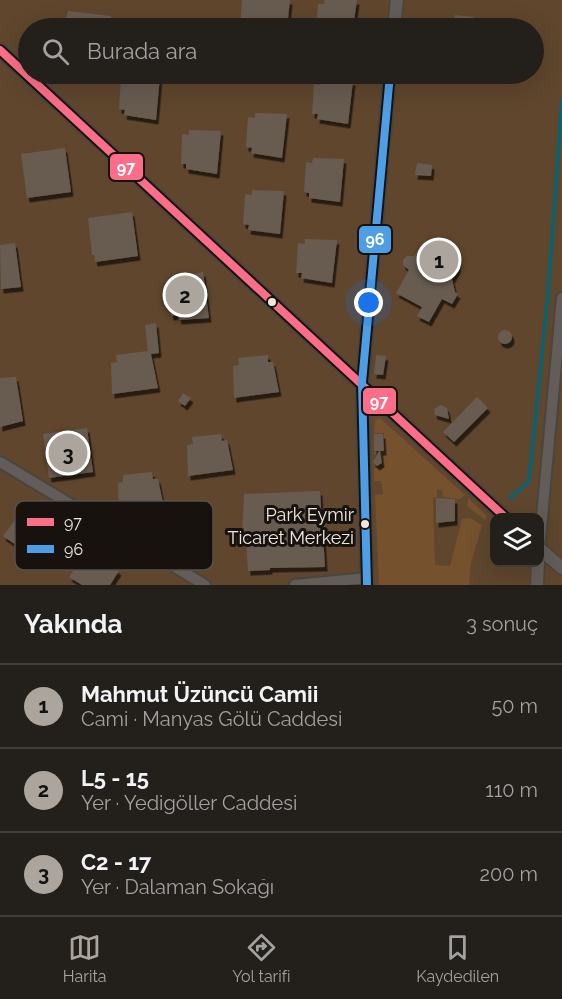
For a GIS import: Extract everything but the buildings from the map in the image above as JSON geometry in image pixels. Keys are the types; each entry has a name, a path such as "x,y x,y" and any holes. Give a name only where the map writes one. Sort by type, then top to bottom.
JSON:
{"street":[{"path":"395,18 397,0"},
{"path":"0,50 18,67"},
{"path":"37,84 501,513"},
{"path":"295,585 367,582 362,383 389,84"},
{"path":"542,513 562,298"},
{"path":"0,462 65,501"},
{"path":"544,552 562,568"},
{"path":"537,585 538,567"},
{"path":"180,570 205,585"}],"shaded area":[{"path":"0,0 562,0 562,585 0,585"},
{"path":"380,418 465,495 460,499 443,497 442,490 437,490 437,497 433,498 435,565 450,566 462,519 470,518 482,525 471,563 469,585 379,585 375,495 383,494 381,481 374,481 374,468 383,468 384,454 374,454 374,452 384,451 384,433 374,433 375,420"},
{"path":"468,498 487,516 485,520 467,506"}],"waterway":[{"path":"510,498 529,481 548,294 562,101"}],"transit line":[{"name":"97","path":"0,50 18,67"},
{"name":"97","path":"37,84 501,513"},
{"name":"96","path":"367,585 362,383 389,84"}],"place":[{"name":"Mahmut Üzüncü Camii","path":"439,260"},
{"name":"L5 - 15","path":"185,295"},
{"name":"C2 - 17","path":"68,453"},
{"name":"Park Eymir Ticaret Merkezi","path":"365,524"}]}
